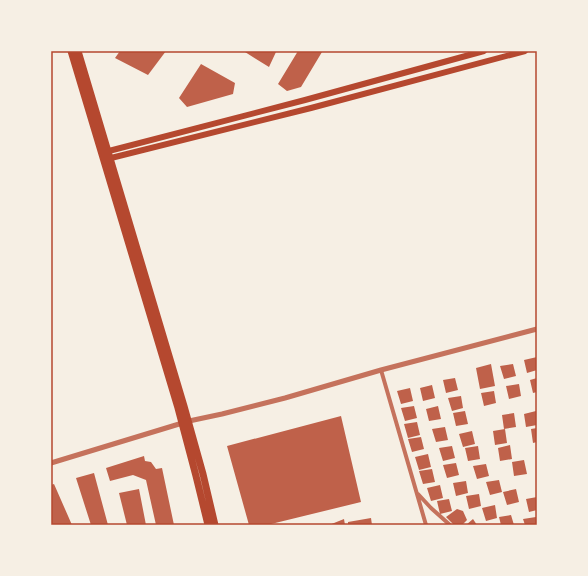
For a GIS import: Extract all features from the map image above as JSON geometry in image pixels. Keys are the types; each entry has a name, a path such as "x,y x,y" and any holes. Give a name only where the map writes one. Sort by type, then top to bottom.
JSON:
{"main road":[{"path":"71,51 105,152"},
{"path":"78,51 105,152 142,278 185,422 203,474 215,525"},
{"path":"105,152 305,100 484,51"},
{"path":"107,159 303,110 525,51"},
{"path":"185,422 208,525"}],"street":[{"path":"51,463 185,422 285,398 381,370 537,329"},
{"path":"381,370 426,525"},
{"path":"417,492 431,508 450,525"}],"building":[{"path":"120,51 166,51 148,75 115,58"},
{"path":"298,51 322,52 301,87 287,91 278,84"},
{"path":"245,52 276,52 269,67"},
{"path":"201,64 235,83 233,94 187,107 179,98"},
{"path":"537,357 537,370 527,373 524,360"},
{"path":"491,364 495,386 480,389 476,368"},
{"path":"513,364 516,376 504,379 500,366"},
{"path":"455,378 458,390 446,393 443,380"},
{"path":"537,378 537,392 533,393 530,380"},
{"path":"519,384 521,396 509,399 506,386"},
{"path":"432,385 435,398 423,401 420,388"},
{"path":"410,388 413,401 401,404 397,391"},
{"path":"494,391 496,403 484,406 481,393"},
{"path":"461,396 463,408 452,411 448,398"},
{"path":"414,406 417,418 405,421 401,408"},
{"path":"438,406 441,419 429,421 426,409"},
{"path":"465,411 468,424 456,426 453,413"},
{"path":"536,411 537,425 526,427 524,414"},
{"path":"514,413 516,427 504,429 502,415"},
{"path":"341,416 361,502 267,525 249,525 227,446"},
{"path":"417,422 420,435 408,438 404,424"},
{"path":"445,427 448,440 436,442 432,429"},
{"path":"537,428 537,442 533,443 531,429"},
{"path":"505,429 507,443 495,445 493,431"},
{"path":"472,431 475,444 463,447 459,434"},
{"path":"421,437 424,449 412,452 408,439"},
{"path":"510,445 512,459 500,461 498,448"},
{"path":"452,446 455,458 443,461 439,448"},
{"path":"478,446 480,459 468,461 465,448"},
{"path":"428,454 431,467 419,470 415,457"},
{"path":"144,456 145,461 151,462 156,469 162,468 174,525 156,525 146,480 133,475 110,481 106,468"},
{"path":"524,460 527,474 514,476 512,462"},
{"path":"456,463 459,475 447,478 443,465"},
{"path":"486,464 489,476 477,479 473,466"},
{"path":"432,469 435,482 423,484 419,471"},
{"path":"94,473 108,525 91,525 76,478"},
{"path":"499,480 502,492 490,495 486,482"},
{"path":"466,481 468,493 456,496 453,483"},
{"path":"54,484 72,525 52,525 51,485"},
{"path":"440,485 443,498 431,501 427,488"},
{"path":"139,489 146,525 127,525 119,493"},
{"path":"516,489 519,502 507,505 503,492"},
{"path":"479,494 481,506 469,509 466,496"},
{"path":"537,497 537,510 529,512 526,499"},
{"path":"449,499 452,511 440,514 437,501"},
{"path":"495,505 497,518 486,521 482,508"},
{"path":"457,509 463,511 467,520 462,525 454,525 446,517"},
{"path":"511,515 514,525 501,525 499,517"},
{"path":"536,517 537,525 525,525 523,519"},
{"path":"371,518 372,525 348,525 348,522"},
{"path":"344,519 345,525 329,525"},
{"path":"473,519 477,525 466,525"}]}
